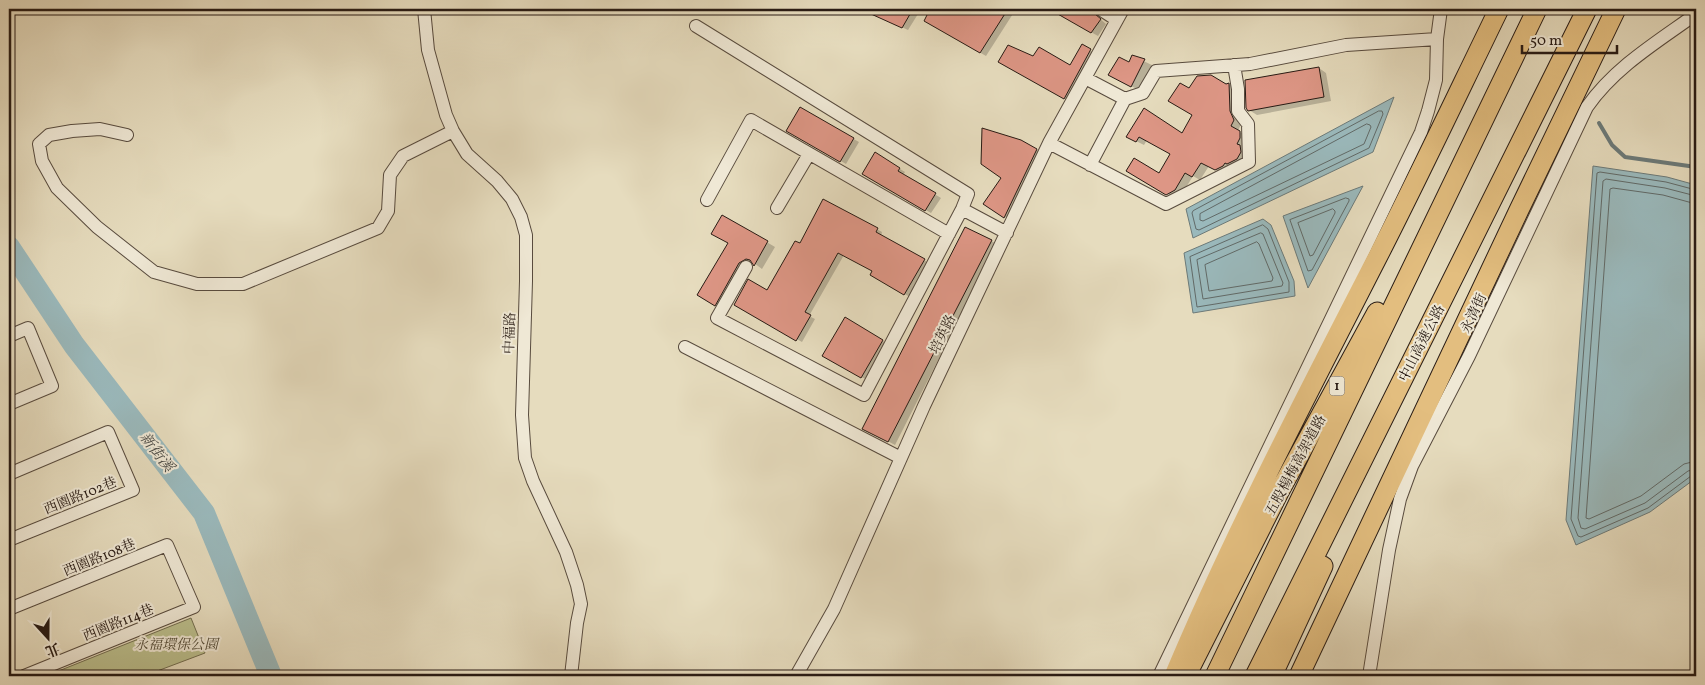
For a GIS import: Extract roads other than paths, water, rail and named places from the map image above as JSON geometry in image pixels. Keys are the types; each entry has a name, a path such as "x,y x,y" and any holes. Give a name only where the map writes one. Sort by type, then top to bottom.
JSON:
{"highway":[{"path":"1174,676 1207,598 1499,9"},
{"name":"1","path":"1215,676 1538,9"},
{"name":"中山高速公路","path":"1255,676 1587,9"},
{"path":"1299,676 1515,218 1616,9"},
{"name":"五股楊梅高架道路","path":"1186,676 1279,492 1494,98"},
{"path":"1272,676 1498,189"}],"street":[{"name":"中福路","path":"424,9 428,50 446,115 453,131 467,154 497,182 512,200 521,217 526,235 522,415 525,458 532,481 566,552 578,585 581,604 571,676"},
{"path":"1100,9 1120,14"},
{"path":"1159,676 1421,132 1436,80 1440,9"},
{"name":"培英路","path":"796,676 834,609 900,458 1050,143 1120,14"},
{"name":"永清街","path":"1369,676 1389,550 1400,499 1412,466 1469,356 1587,107 1600,89 1622,68 1696,14"},
{"path":"696,26 968,194 962,209 864,395 717,318 746,266"},
{"path":"1090,165 1125,99 1143,93 1156,71 1250,64 1346,44 1437,39"},
{"path":"1050,143 1166,204 1250,162 1248,124 1238,111 1238,89 1234,65"},
{"path":"1085,78 1125,99"},
{"path":"707,200 751,120 949,234"},
{"path":"127,135 100,129 49,135 39,144 42,161 56,188 97,227 154,272 197,284 244,284 378,228 388,211 390,175 403,156 453,131"},
{"path":"777,208 809,154"},
{"path":"962,209 1006,233"},
{"path":"9,336 28,328 52,386 9,404"},
{"path":"685,347 900,458"},
{"name":"西園路102巷","path":"9,474 108,432 133,490 9,540"},
{"name":"西園路108巷","path":"9,609 167,545 181,578"},
{"name":"西園路114巷","path":"24,676 194,607 181,578"}],"water":[{"path":"1394,97 1373,152 1193,238 1186,209"},
{"path":"1593,166 1667,177 1696,185 1696,478 1650,512 1576,545 1566,520"},
{"path":"1363,186 1308,288 1283,216"},
{"path":"1263,219 1271,225 1294,281 1295,296 1193,313 1184,253"}],"waterway":[{"path":"1599,123 1612,145 1625,157 1696,167"},
{"name":"新街溪","path":"9,247 74,345 204,513 271,676"}],"park label":[{"name":"永福環保公園","path":"176,644"}]}
